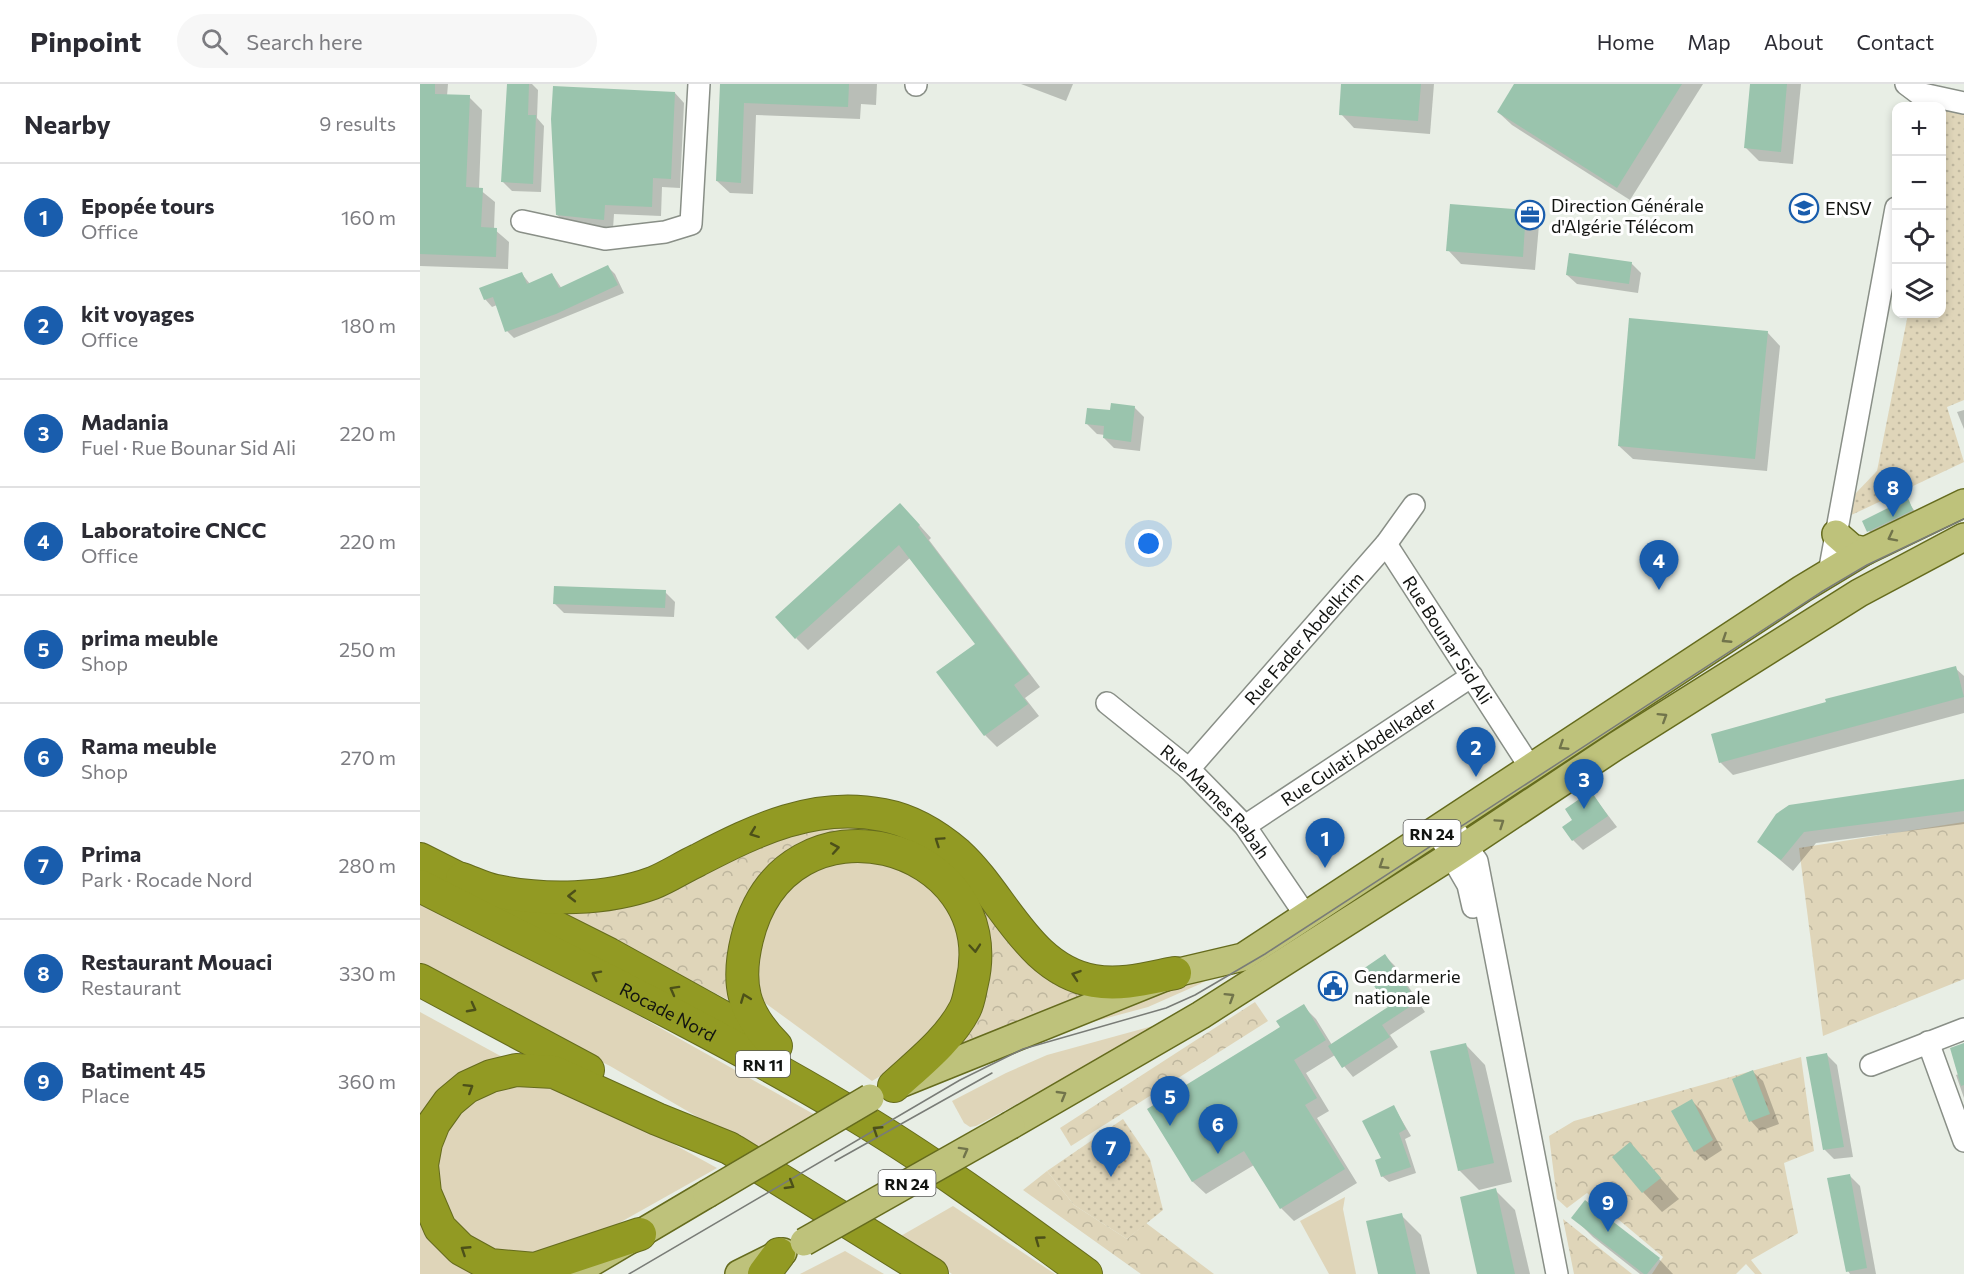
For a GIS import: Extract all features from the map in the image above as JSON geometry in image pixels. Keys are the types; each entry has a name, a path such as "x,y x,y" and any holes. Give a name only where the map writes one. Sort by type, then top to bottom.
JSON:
{"highway":[{"path":"462,879 495,891 535,896 584,896 624,891 653,883 744,836 793,818 841,810 862,811 900,819 920,828 959,855 1041,955 1065,971 1094,981 1120,982 1175,973"},
{"path":"420,859 609,954 868,1097 933,1050 966,1008 976,954 973,931 966,912 944,880 910,856 889,848 860,844 827,849 808,856 777,879 764,895 747,937 742,958 741,987 754,1023 776,1046"},
{"name":"Rocade Nord","path":"420,886 642,998 868,1097 996,1208 1086,1274"},
{"path":"420,980 729,1148 932,1274"},
{"path":"640,1234 535,1269 490,1265 461,1249 440,1228 431,1212 424,1193 422,1165 426,1143 434,1123 449,1102 467,1087 491,1076 516,1070 554,1072 657,1119 729,1148"},
{"path":"894,1249 927,1274"}],"main road":[{"name":"RN 24","path":"572,1274 868,1097 1175,973 1243,957 1829,573 1865,551 1964,503"},
{"path":"1836,534 1852,548 1865,551"},
{"name":"RN 24","path":"739,1274 782,1257 1201,1015 1460,850 1616,746 1859,593 1964,537"}],"street":[{"path":"522,221 604,239 665,232 691,224 699,84"},
{"path":"1914,94 1964,103"},
{"path":"1829,573 1896,210"},
{"name":"Rue Fader Abdelkrim","path":"1189,769 1386,544 1414,505"},
{"name":"Rue Bounar Sid Ali","path":"1386,544 1530,767"},
{"name":"Rue Gulati Abdelkader","path":"1245,826 1472,676"},
{"name":"Rue Mames Rabah","path":"1107,703 1189,769 1245,826 1306,916"},
{"path":"1443,826 1460,850 1456,868 1470,891 1557,1274"},
{"path":"1871,1065 1964,1029"},
{"path":"1928,1042 1964,1141"},
{"path":"1531,1161 1548,1274"}],"green space":[{"path":"1946,109 1964,111 1964,400 1947,407 1964,462 1845,518 1854,495 1877,471 1907,318 1946,318"},
{"path":"831,819 918,835 1019,942 1116,991 933,1060 981,934 884,834 862,833 841,836 800,849 738,1005 548,906 696,873"},
{"path":"1964,822 1964,979 1823,1036 1799,848"},
{"path":"901,859 960,914 960,994 912,1057 872,1081 757,997 752,956 765,911 816,861"},
{"path":"420,903 575,980 817,1116 756,1151 610,1066 420,971"},
{"path":"1235,964 1200,984 1148,1007 1070,1028"},
{"path":"1255,1002 1268,1021 1071,1146 1060,1128"},
{"path":"420,1012 506,1059 420,1127"},
{"path":"1171,1021 976,1126 970,1127 964,1123 952,1101 1047,1055"},
{"path":"1801,1057 1814,1151 1784,1163 1798,1233 1751,1260 1762,1274 1755,1274 1746,1264 1736,1274 1652,1274 1663,1257 1587,1193 1567,1208 1557,1199 1549,1136 1574,1121"},
{"path":"562,1083 717,1168 587,1241 555,1255 496,1255 458,1235 433,1184 432,1162 455,1110 495,1085"},
{"path":"1123,1119 1150,1159 1163,1210 1127,1239 1074,1205 1047,1171"},
{"path":"1047,1171 1074,1205 1127,1239 1146,1223 1214,1274 1141,1274 1023,1190"},
{"path":"1345,1197 1343,1209 1356,1274 1329,1274 1300,1221"},
{"path":"953,1206 1055,1274 952,1274 899,1237"},
{"path":"420,1211 488,1274 420,1274"},
{"path":"1563,1219 1632,1274 1574,1274"},
{"path":"845,1251 884,1274 800,1274"}],"building":[{"path":"420,84 435,84 435,94 470,95 466,187 483,188 481,227 497,228 496,257 420,254"},
{"path":"507,84 529,84 528,115 536,115 533,184 501,182"},
{"path":"720,84 849,84 848,107 744,103 741,183 716,181"},
{"path":"1341,84 1421,84 1418,121 1339,115"},
{"path":"1514,84 1682,84 1617,188 1497,112"},
{"path":"1750,84 1787,84 1781,152 1744,148"},
{"path":"553,86 675,92 671,179 653,178 652,207 605,205 604,220 556,215 551,119"},
{"path":"1450,204 1526,210 1523,257 1446,251"},
{"path":"1569,253 1632,262 1629,284 1566,275"},
{"path":"608,265 618,285 556,314 505,332 493,297 484,300 479,288 522,272 527,284 552,273 559,288"},
{"path":"1629,318 1768,331 1755,459 1618,446"},
{"path":"1111,403 1135,406 1131,442 1103,438 1104,426 1085,424 1087,408 1110,410"},
{"path":"1908,498 1913,510 1867,532 1862,521"},
{"path":"900,503 920,525 918,527 1029,674 1014,685 1028,704 984,736 936,672 975,644 899,545 795,639 775,617"},
{"path":"554,586 666,590 665,608 553,604"},
{"path":"1956,666 1964,697 1719,763 1711,734 1826,702 1825,699"},
{"path":"1964,779 1964,811 1804,832 1781,860 1757,842 1776,814 1789,805"},
{"path":"1591,791 1608,816 1572,841 1562,827 1572,820 1565,809"},
{"path":"1385,954 1417,1002 1382,1025 1390,1037 1342,1068 1328,1046 1388,1007 1363,969"},
{"path":"1304,1004 1326,1040 1294,1060 1317,1098 1305,1105 1345,1169 1280,1209 1244,1151 1192,1182 1147,1109 1280,1027 1276,1021"},
{"path":"1466,1043 1494,1163 1458,1171 1430,1051"},
{"path":"1964,1043 1964,1085 1961,1086 1950,1048"},
{"path":"1827,1053 1844,1147 1823,1150 1806,1057"},
{"path":"1753,1070 1770,1114 1749,1122 1732,1079"},
{"path":"1692,1099 1713,1140 1694,1152 1671,1111"},
{"path":"1394,1105 1406,1129 1399,1133 1411,1167 1381,1177 1375,1160 1381,1158 1362,1121"},
{"path":"1630,1142 1661,1178 1642,1193 1612,1157"},
{"path":"1850,1174 1867,1268 1846,1272 1827,1178"},
{"path":"1496,1188 1515,1274 1477,1274 1460,1197"},
{"path":"1585,1200 1660,1258 1647,1274 1571,1218"},
{"path":"1402,1213 1416,1274 1378,1274 1366,1221"}],"tram line":[{"path":"629,1274 960,1080 1023,1049 1166,1008 1195,995 1265,954 1823,591 1867,565 1964,519"},
{"path":"835,1161 992,1073"}],"place":[{"name":"ENSV","path":"1804,208"},
{"name":"Direction Générale d'Algérie Télécom","path":"1530,215"},
{"name":"Restaurant Mouaci","path":"1893,517"},
{"name":"Laboratoire CNCC","path":"1659,590"},
{"name":"kit voyages","path":"1476,777"},
{"name":"Madania","path":"1584,809"},
{"name":"Epopée tours","path":"1325,868"},
{"name":"Gendarmerie nationale","path":"1333,986"},
{"name":"prima meuble","path":"1170,1126"},
{"name":"Rama meuble","path":"1218,1154"},
{"name":"Prima","path":"1111,1177"},
{"name":"Batiment 45","path":"1608,1232"}]}
